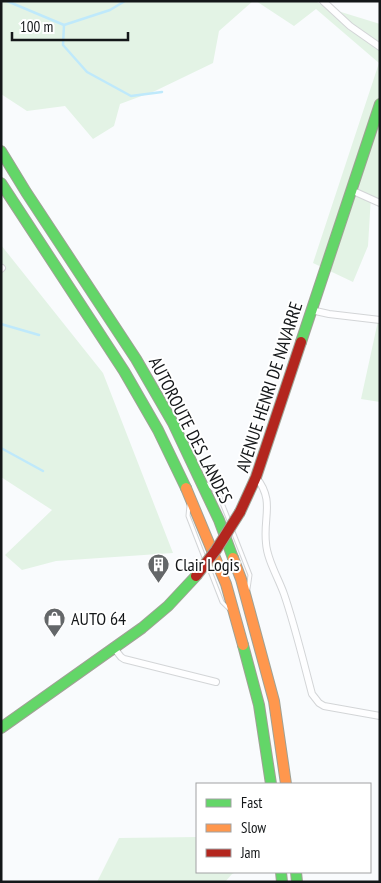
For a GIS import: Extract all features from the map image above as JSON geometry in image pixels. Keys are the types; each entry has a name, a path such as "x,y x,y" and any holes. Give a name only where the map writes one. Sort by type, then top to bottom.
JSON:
{"main road":[{"name":"AVENUE HENRI DE NAVARRE","path":"3,725 142,628 168,606 196,576 221,543 240,512 256,477 380,104"},
{"name":"AUTOROUTE DES LANDES","path":"1,151 136,359 173,423 200,479 241,579 274,701 286,783"},
{"name":"AUTOROUTE DES LANDES","path":"1,183 132,385 158,430 189,494 226,584 259,705 271,783"}],"street":[{"path":"323,1 350,26 380,47"},
{"path":"352,190 380,204"},
{"path":"311,310 380,320"},
{"path":"256,477 261,483 267,498 266,544 284,594 312,694 324,706 380,716"},
{"path":"114,648 124,658 216,682"}],"green space":[{"path":"1,1 253,1 219,31 213,63 155,91 120,104 114,126 93,139 65,106 27,111 1,94"},
{"path":"256,1 315,1 328,8 380,24 380,199 371,196 368,246 353,282 313,263 379,63 316,9 294,26"},
{"path":"1,245 103,373 173,553 56,561 22,570 5,555 52,510 1,477"},
{"path":"378,321 380,322 380,402 361,399"},
{"path":"196,837 196,873 234,873 225,882 97,882 119,838"}],"waterway":[{"path":"7,1 64,25 110,10 125,1"},
{"path":"64,25 63,45 87,72 131,96 162,92"},
{"path":"1,324 39,335"},
{"path":"1,448 43,471"}],"traffic: fast":[{"path":"301,342 380,104"},
{"path":"1,151 136,359 173,423 219,520 233,558"},
{"path":"1,183 124,371 158,430 186,488"},
{"path":"1,728 142,628 168,606 196,576"},
{"path":"243,645 259,705 271,783"},
{"path":"281,873 282,882"},
{"path":"296,873 297,882"}],"traffic: slow":[{"path":"186,488 226,584 243,645"},
{"path":"233,558 241,579 274,701 286,783"}],"traffic: jam":[{"path":"240,512 256,477 301,342"},
{"path":"196,576 216,550 240,512"}],"place":[{"name":"Clair Logis","path":"159,583"},
{"name":"AUTO 64","path":"55,637"}]}
